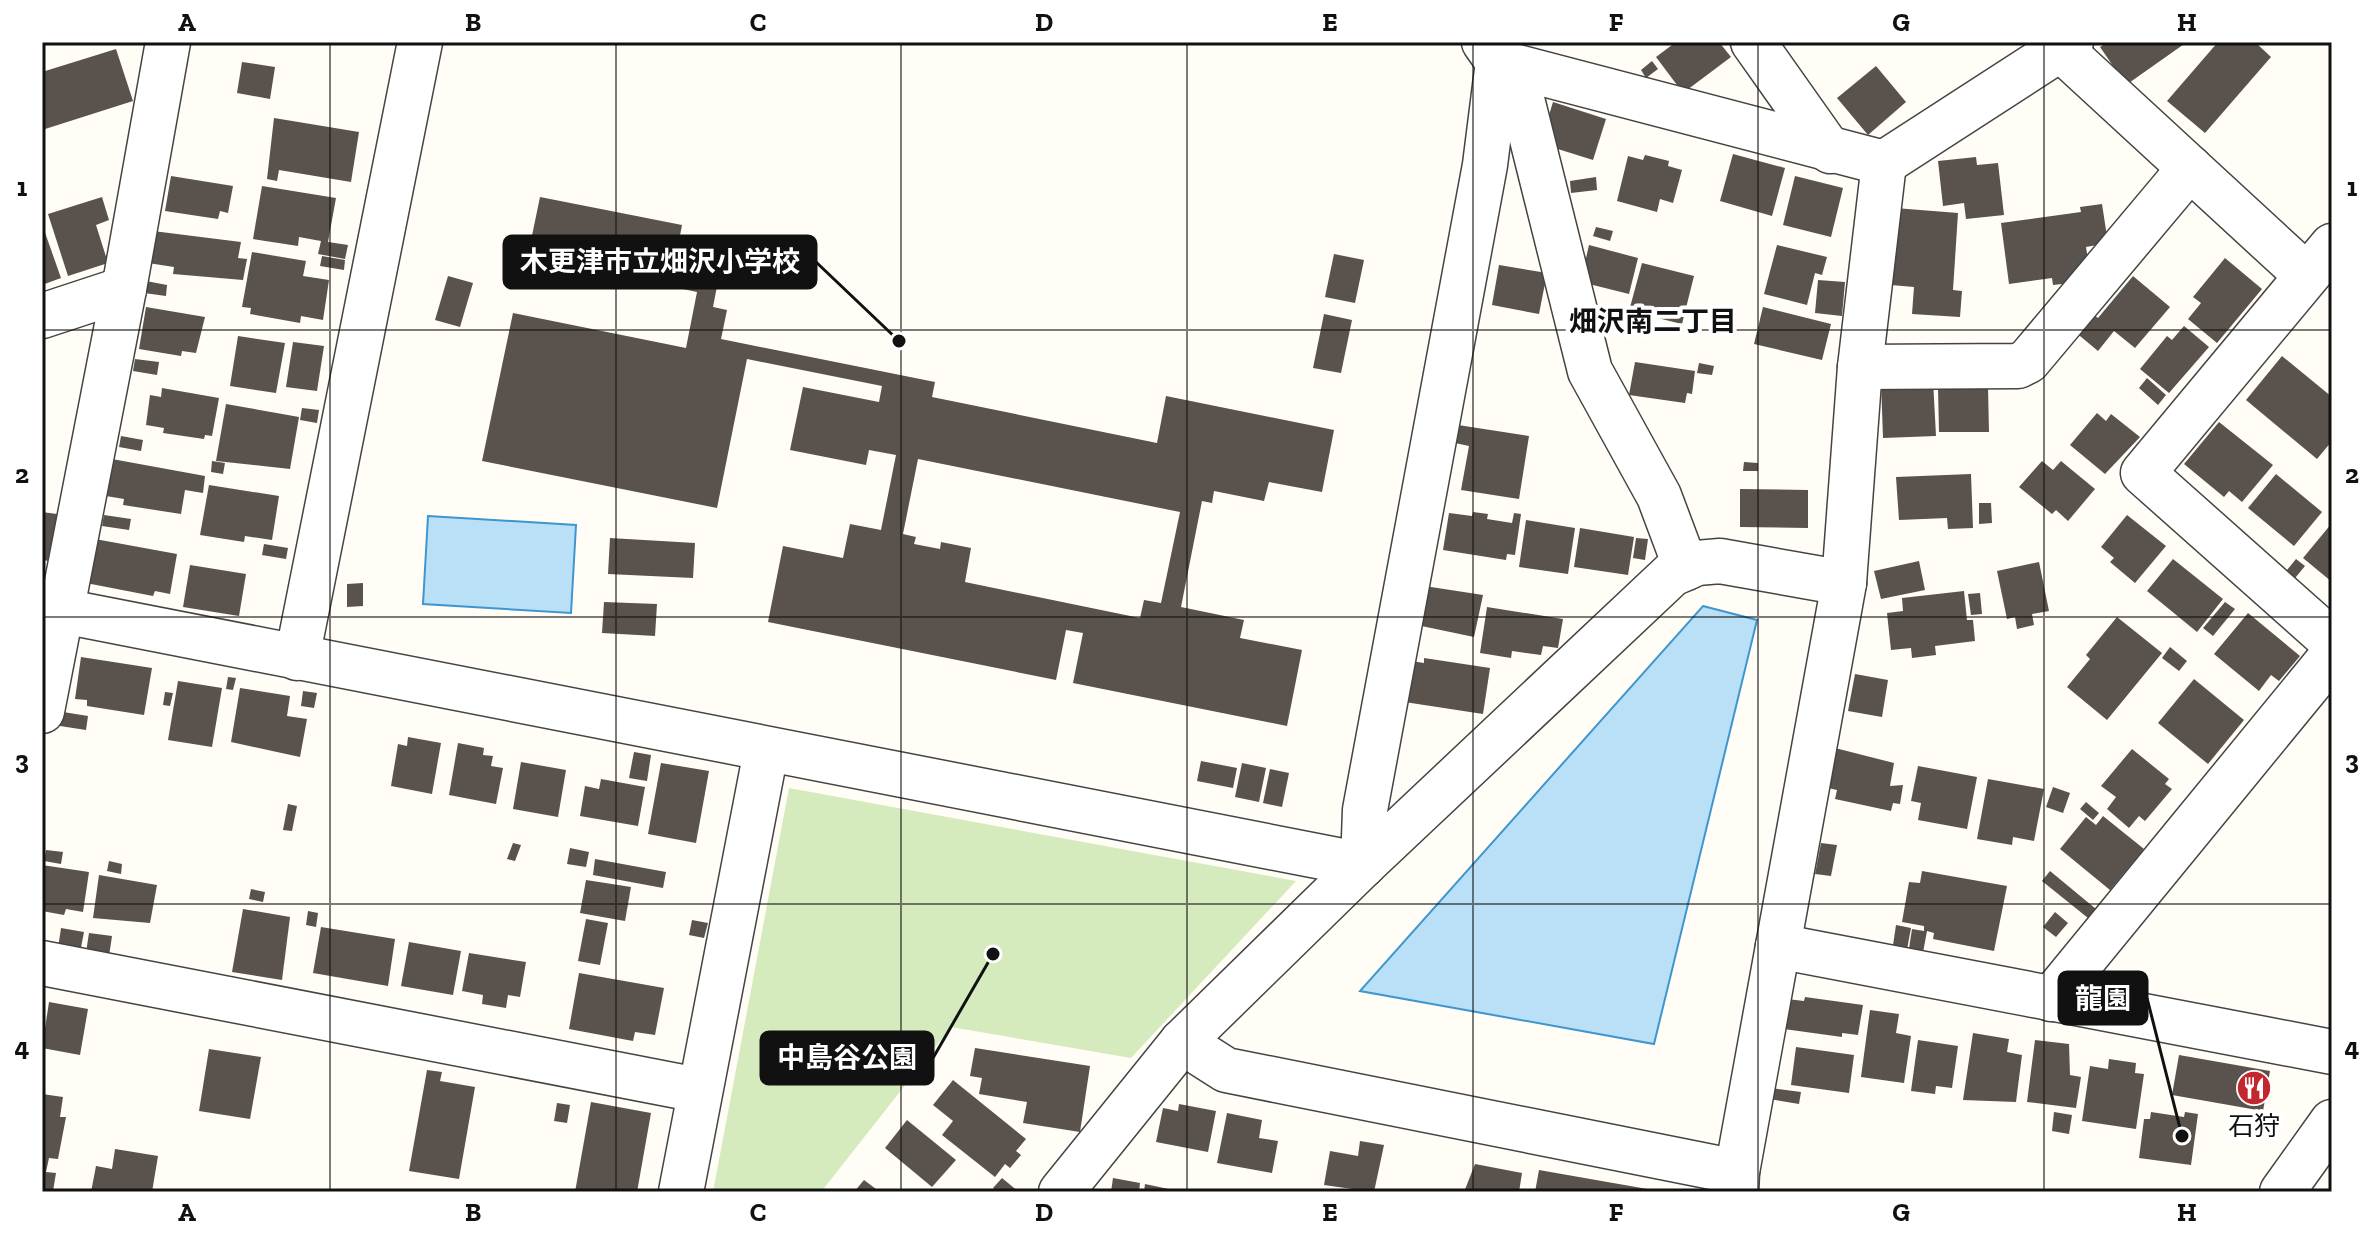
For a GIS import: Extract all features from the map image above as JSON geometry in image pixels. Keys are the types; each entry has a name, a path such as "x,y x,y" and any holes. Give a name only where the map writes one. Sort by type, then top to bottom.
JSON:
{"street":[{"path":"42,711 51,609 124,289 168,42"},
{"path":"297,658 420,42"},
{"path":"1753,42 1830,151"},
{"path":"1499,57 1830,151 1884,163 2062,45 2190,168 2319,260 2143,473 2332,641"},
{"path":"1499,57 1590,371 1659,496 1686,568"},
{"path":"1363,865 1365,810 1485,165 1499,57"},
{"path":"1182,1042 1226,1070 1737,1182 1844,583 1860,367 1884,163"},
{"path":"1860,367 2018,366 2028,361 2190,168"},
{"path":"42,316 124,289"},
{"path":"1061,1192 1182,1042 1363,865 1660,584 1697,563 1720,561 1844,583"},
{"path":"51,609 766,751 1363,865"},
{"path":"2051,999 2332,656"},
{"path":"681,1192 698,1090 766,751"},
{"path":"1778,946 2332,1052"},
{"path":"42,963 698,1090"},
{"path":"2282,1192 2332,1122"}],"green space":[{"path":"789,788 1296,881 1131,1058 951,1027 821,1192 713,1192"}],"water":[{"path":"428,516 576,525 571,613 423,604"},
{"path":"1703,606 1757,620 1654,1044 1360,991"}],"building":[{"path":"1676,42 1719,42 1731,57 1683,93 1656,57"},
{"path":"2108,42 2187,42 2126,85 2100,47"},
{"path":"2218,42 2255,42 2271,57 2205,133 2167,101"},
{"path":"116,49 133,101 42,130 42,72"},
{"path":"1652,61 1658,69 1646,78 1641,70"},
{"path":"242,62 275,67 270,99 237,93"},
{"path":"1876,66 1906,102 1868,135 1837,98"},
{"path":"1553,102 1606,119 1593,160 1545,145 1545,128"},
{"path":"274,118 359,132 351,182 279,170 277,181 267,179"},
{"path":"1733,154 1785,168 1772,216 1720,201"},
{"path":"1645,155 1669,161 1668,166 1682,170 1673,203 1660,199 1657,212 1617,201 1628,156 1643,160"},
{"path":"1976,157 1977,165 1998,163 2004,215 1966,219 1964,203 1943,206 1938,161"},
{"path":"171,176 233,186 228,213 220,211 218,219 165,211"},
{"path":"1795,176 1843,188 1831,237 1783,225"},
{"path":"1596,177 1597,190 1571,193 1570,181"},
{"path":"262,186 336,198 328,242 348,245 345,259 318,254 321,241 299,237 298,246 253,239"},
{"path":"102,197 109,220 96,225 108,263 68,276 48,214"},
{"path":"540,197 682,225 674,267 719,276 713,307 727,310 721,339 935,382 932,397 1157,443 1166,396 1334,430 1322,492 1269,482 1264,501 1214,491 1212,503 1202,501 1181,607 1244,620 1240,638 1302,650 1287,726 1073,683 1083,633 1066,630 1056,680 768,622 783,546 843,558 850,524 881,530 896,455 869,450 866,465 790,450 803,387 879,402 882,386 747,359 717,508 482,461 513,313 686,348 697,292 650,282 659,239 649,237 642,273 529,250","holes":["918,459 1180,512 1161,603 1144,600 1140,618 965,582 971,548 941,542 940,549 914,544 916,537 903,534"]},
{"path":"2102,204 2108,243 2086,247 2090,273 2080,282 2053,285 2052,278 2009,284 2001,223 2081,212 2080,207"},
{"path":"1895,208 1958,213 1953,290 1962,291 1960,317 1912,314 1914,287 1891,285"},
{"path":"42,224 61,278 42,285"},
{"path":"1596,227 1613,231 1610,241 1593,236"},
{"path":"153,231 241,242 238,258 247,259 243,280 173,274 174,267 148,263"},
{"path":"1589,245 1638,258 1629,294 1585,283 1583,271"},
{"path":"1777,245 1827,257 1822,275 1815,273 1807,305 1764,294"},
{"path":"252,252 306,261 303,276 329,280 323,320 301,316 300,323 250,314 251,308 242,307"},
{"path":"1334,254 1364,260 1355,303 1325,297"},
{"path":"322,256 345,260 344,270 320,266"},
{"path":"2225,258 2262,289 2217,343 2188,319 2201,303 2193,297"},
{"path":"1642,263 1694,276 1682,324 1629,311"},
{"path":"1499,265 1547,273 1539,314 1492,305"},
{"path":"448,276 473,283 460,327 435,320"},
{"path":"2133,276 2170,307 2135,348 2114,331 2098,351 2074,331 2090,312 2098,318"},
{"path":"1818,280 1845,282 1842,316 1815,313"},
{"path":"146,281 167,285 166,296 144,293"},
{"path":"146,307 205,317 196,353 182,351 181,356 139,349"},
{"path":"1763,307 1831,324 1822,360 1754,344"},
{"path":"1324,314 1352,320 1341,373 1313,368"},
{"path":"2184,326 2209,347 2169,393 2140,369 2167,336 2172,340"},
{"path":"238,336 285,343 276,393 230,386"},
{"path":"293,342 324,346 317,391 286,387"},
{"path":"2282,356 2332,397 2332,441 2317,459 2246,400"},
{"path":"135,359 159,362 157,375 133,371"},
{"path":"1635,362 1695,371 1692,394 1687,393 1685,403 1629,395"},
{"path":"1699,363 1714,366 1712,375 1697,373"},
{"path":"2147,378 2166,395 2158,405 2139,388"},
{"path":"1933,380 1936,436 1883,438 1881,382"},
{"path":"1988,387 1989,432 1939,432 1938,388"},
{"path":"162,388 219,398 212,436 205,435 204,439 163,433 164,428 146,425 150,395 161,397"},
{"path":"226,404 299,417 290,469 216,461"},
{"path":"302,408 319,410 317,423 300,420"},
{"path":"2097,413 2106,421 2111,414 2140,437 2105,474 2070,445"},
{"path":"2219,422 2273,465 2242,502 2229,491 2224,497 2184,464"},
{"path":"1458,425 1529,436 1519,499 1461,490 1469,446 1455,443"},
{"path":"121,436 143,440 141,451 119,447"},
{"path":"112,459 205,476 203,493 185,490 181,514 123,505 124,499 106,496"},
{"path":"212,461 225,463 223,474 211,472"},
{"path":"2042,461 2053,470 2061,461 2095,489 2068,521 2056,510 2052,514 2019,487"},
{"path":"1744,462 1758,463 1758,471 1743,471"},
{"path":"1971,474 1973,528 1948,529 1947,518 1899,520 1896,477"},
{"path":"2276,474 2322,512 2294,546 2248,508"},
{"path":"209,485 279,496 272,540 245,536 244,542 200,535"},
{"path":"1740,489 1808,490 1808,528 1740,527"},
{"path":"1979,503 1991,503 1992,523 1979,524"},
{"path":"42,512 57,514 49,561 42,560"},
{"path":"1473,512 1488,514 1487,519 1512,523 1514,513 1521,514 1515,555 1507,554 1506,560 1443,550 1449,513 1472,516"},
{"path":"104,515 131,519 129,530 102,526"},
{"path":"2127,515 2166,546 2135,583 2110,562 2114,558 2101,547"},
{"path":"1526,520 1575,528 1568,574 1519,567"},
{"path":"2332,523 2332,582 2303,558"},
{"path":"1580,528 1634,537 1628,575 1574,567"},
{"path":"610,538 695,543 693,578 608,574"},
{"path":"1636,538 1648,539 1645,560 1633,558"},
{"path":"95,539 177,554 170,594 155,591 153,596 86,583"},
{"path":"264,544 288,548 286,559 262,555"},
{"path":"2173,559 2223,599 2197,632 2147,591"},
{"path":"2296,559 2305,566 2291,583 2282,576"},
{"path":"1919,561 1925,590 1881,599 1874,571"},
{"path":"2039,562 2049,611 2032,614 2034,625 2017,629 2015,617 2007,619 1997,571"},
{"path":"190,565 246,574 239,616 183,607"},
{"path":"363,583 363,606 347,607 347,584"},
{"path":"1418,585 1483,595 1474,637 1412,624"},
{"path":"1964,591 1967,620 1973,620 1975,641 1935,646 1936,655 1912,658 1911,648 1891,650 1887,613 1903,611 1902,598"},
{"path":"1980,593 1982,614 1971,615 1968,594"},
{"path":"604,602 657,604 655,636 602,633"},
{"path":"2225,602 2235,609 2213,636 2203,628"},
{"path":"1487,607 1563,619 1558,648 1543,646 1541,655 1512,651 1511,658 1480,653"},
{"path":"2248,613 2300,656 2279,681 2271,675 2259,691 2214,654"},
{"path":"2117,617 2162,653 2107,720 2067,687 2090,659 2086,655"},
{"path":"2170,647 2187,661 2179,671 2162,658"},
{"path":"81,657 152,668 144,715 87,706 87,700 75,699"},
{"path":"1424,658 1490,668 1483,714 1398,701 1405,660 1424,663"},
{"path":"1855,674 1888,680 1882,717 1848,711"},
{"path":"228,677 236,678 233,690 226,689"},
{"path":"2194,679 2244,720 2208,764 2158,723"},
{"path":"178,681 222,688 212,747 168,740"},
{"path":"240,688 290,696 287,716 307,719 300,757 231,742"},
{"path":"303,691 317,693 314,708 301,706"},
{"path":"165,692 173,693 170,706 163,705"},
{"path":"63,712 88,716 86,730 60,726"},
{"path":"408,737 441,743 432,794 391,786 398,744 407,746"},
{"path":"458,743 484,748 483,755 493,756 491,766 503,768 496,804 449,795"},
{"path":"1835,748 1894,763 1890,786 1903,785 1900,804 1893,803 1891,811 1835,799 1837,790 1828,788"},
{"path":"2132,749 2169,779 2165,784 2172,789 2145,821 2139,816 2129,828 2107,809 2116,797 2101,786"},
{"path":"634,752 651,755 647,781 629,778"},
{"path":"1201,761 1237,768 1233,788 1197,781"},
{"path":"521,762 566,770 558,817 513,809"},
{"path":"661,763 709,771 696,843 648,834"},
{"path":"1242,763 1266,768 1259,802 1235,797"},
{"path":"1918,766 1977,777 1967,829 1918,820 1921,803 1911,801"},
{"path":"1270,769 1289,773 1282,807 1263,803"},
{"path":"601,779 645,787 638,826 580,816 585,786 599,789"},
{"path":"1988,779 2044,789 2034,841 2013,837 2012,845 1977,839"},
{"path":"2053,787 2070,793 2063,813 2046,807"},
{"path":"2086,802 2099,813 2093,820 2080,809"},
{"path":"288,804 297,806 292,831 283,830"},
{"path":"2103,816 2144,849 2110,890 2060,849 2086,817 2096,825"},
{"path":"513,843 521,845 515,861 507,859"},
{"path":"1821,843 1837,845 1831,876 1815,874"},
{"path":"570,848 589,852 586,867 567,864"},
{"path":"46,850 63,852 61,864 44,861"},
{"path":"595,859 666,872 663,888 593,875"},
{"path":"109,861 122,864 121,874 107,871"},
{"path":"42,865 89,872 83,912 66,909 64,915 42,911"},
{"path":"1922,871 2007,886 1994,951 1933,939 1934,933 1927,931 1922,958 1908,955 1912,929 1924,931 1924,926 1902,922 1909,882 1920,883"},
{"path":"2050,871 2096,909 2088,918 2042,881"},
{"path":"99,875 157,885 150,923 93,918"},
{"path":"586,880 631,887 625,921 580,913"},
{"path":"251,889 265,892 263,902 249,899"},
{"path":"243,909 290,917 282,980 232,972"},
{"path":"308,911 318,913 316,927 306,925"},
{"path":"2055,912 2068,923 2056,937 2043,927"},
{"path":"586,919 608,923 600,965 578,961"},
{"path":"692,920 708,923 704,938 689,935"},
{"path":"1896,925 1911,928 1906,955 1892,952"},
{"path":"321,927 395,939 388,986 313,973"},
{"path":"61,928 84,932 79,958 57,955"},
{"path":"89,933 112,936 108,963 85,959"},
{"path":"409,942 461,951 453,995 401,986"},
{"path":"469,953 526,962 520,997 508,995 506,1008 482,1004 483,995 462,991"},
{"path":"579,973 664,988 655,1035 635,1032 633,1041 569,1029"},
{"path":"1805,997 1863,1005 1858,1035 1842,1033 1842,1037 1784,1029 1787,999 1804,1001"},
{"path":"49,1002 88,1009 80,1055 42,1048"},
{"path":"1870,1010 1899,1014 1896,1033 1911,1036 1904,1083 1861,1077"},
{"path":"1973,1033 2009,1039 2007,1052 2022,1055 2016,1102 1963,1100"},
{"path":"1918,1040 1958,1046 1952,1088 1936,1086 1935,1094 1911,1091"},
{"path":"2035,1040 2069,1044 2070,1075 2081,1077 2076,1108 2027,1102"},
{"path":"1796,1047 1854,1055 1849,1093 1791,1085"},
{"path":"975,1048 1090,1066 1080,1132 1023,1123 1027,1102 979,1094 982,1078 970,1076"},
{"path":"209,1049 261,1057 250,1119 199,1111"},
{"path":"2179,1055 2270,1071 2263,1111 2172,1095"},
{"path":"2109,1059 2136,1063 2135,1073 2144,1074 2136,1129 2082,1121 2090,1066 2108,1069"},
{"path":"427,1070 442,1072 440,1081 475,1087 459,1179 409,1171"},
{"path":"953,1080 1026,1139 1016,1151 1021,1155 1010,1168 1005,1164 995,1177 942,1135 953,1121 933,1105"},
{"path":"1771,1088 1801,1092 1799,1104 1769,1099"},
{"path":"42,1094 63,1097 60,1117 66,1117 58,1159 49,1158 46,1172 56,1173 53,1191 42,1189"},
{"path":"591,1102 651,1113 637,1192 575,1192"},
{"path":"557,1103 570,1105 567,1123 554,1121"},
{"path":"1179,1104 1216,1111 1208,1152 1156,1142 1163,1108 1178,1111"},
{"path":"2054,1112 2072,1115 2069,1134 2052,1131"},
{"path":"2151,1112 2184,1117 2185,1112 2198,1114 2191,1165 2139,1158 2144,1119 2150,1119"},
{"path":"1227,1113 1262,1120 1259,1138 1278,1141 1272,1173 1217,1163"},
{"path":"907,1120 956,1160 932,1187 885,1148"},
{"path":"1360,1141 1384,1145 1374,1192 1324,1185 1330,1151 1358,1156"},
{"path":"115,1149 158,1156 152,1192 91,1192 96,1166 112,1169"},
{"path":"1475,1164 1522,1173 1519,1192 1464,1192"},
{"path":"1539,1170 1653,1190 1653,1192 1535,1192"},
{"path":"1002,1178 1019,1192 998,1192 993,1188"},
{"path":"1113,1178 1140,1183 1139,1192 1111,1192"},
{"path":"864,1180 880,1192 854,1192"},
{"path":"1145,1184 1178,1191 1178,1192 1144,1192"}],"place":[{"name":"木更津市立畑沢小学校","path":"899,341"},
{"name":"中島谷公園","path":"993,954"},
{"name":"石狩","path":"2254,1088"},
{"name":"龍園","path":"2182,1136"}],"district":[{"name":"畑沢南二丁目","path":"1653,321"}]}
